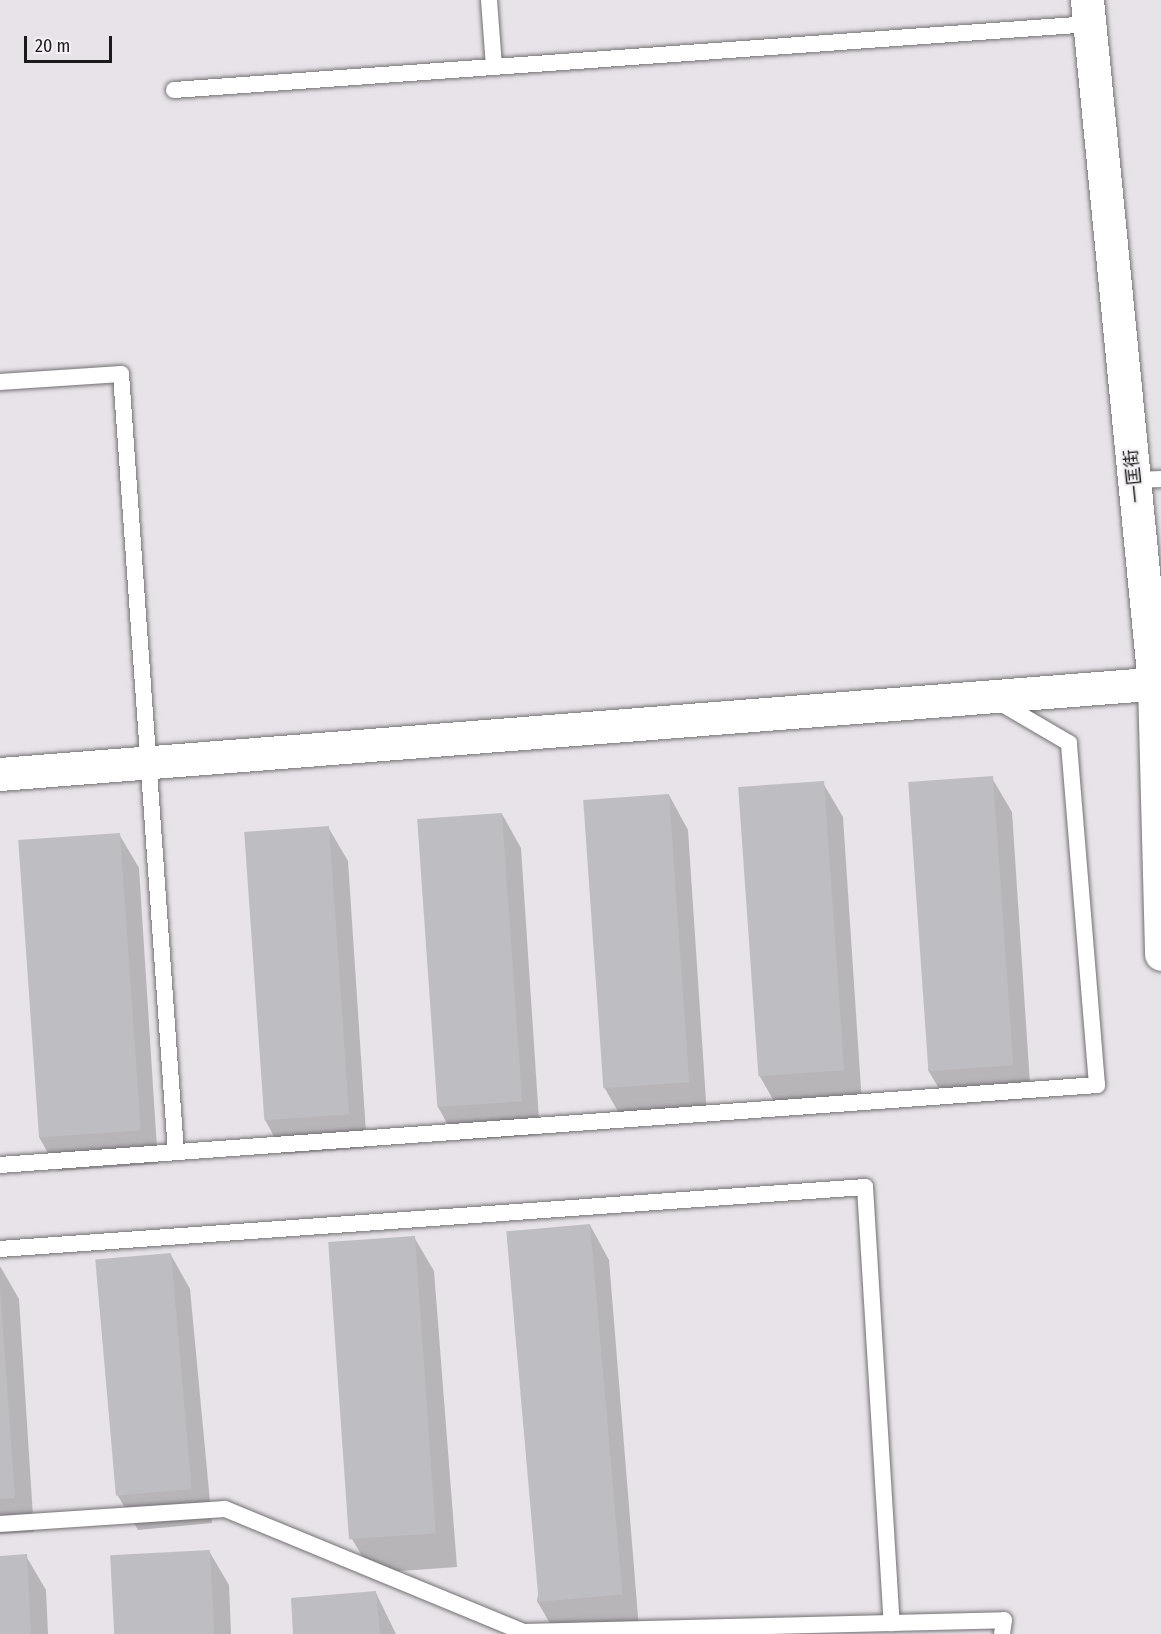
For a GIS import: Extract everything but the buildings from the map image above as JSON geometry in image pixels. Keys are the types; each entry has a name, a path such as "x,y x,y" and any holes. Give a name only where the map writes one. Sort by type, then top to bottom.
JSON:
{"street":[{"name":"一匡街","path":"1088,12 1148,479 1158,683 1161,954"},
{"path":"0,774 1158,683"}],"lane":[{"path":"489,0 494,67"},
{"path":"174,90 494,67 1088,12"},
{"path":"0,382 122,374 147,763 176,1152"},
{"path":"0,1165 1097,1084 1069,744 989,696"},
{"path":"0,1249 865,1186 892,1623"},
{"path":"0,1524 225,1509 523,1632 1004,1620 1002,1634"}]}
